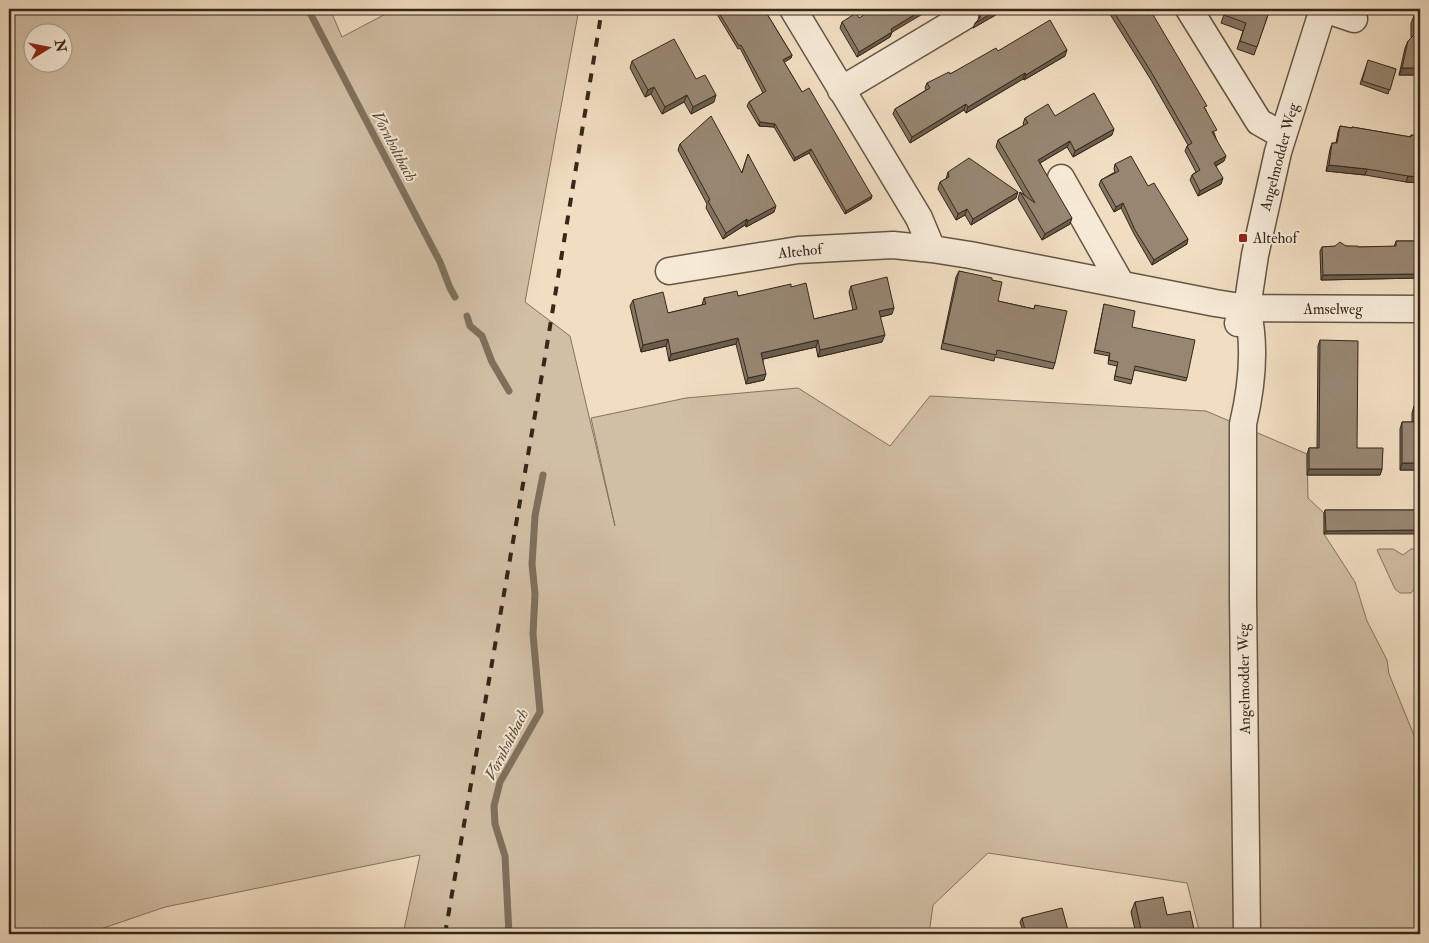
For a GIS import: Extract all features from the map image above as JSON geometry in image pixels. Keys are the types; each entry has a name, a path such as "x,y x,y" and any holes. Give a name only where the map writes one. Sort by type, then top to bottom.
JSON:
{"street":[{"path":"793,9 919,218 932,249"},
{"path":"1189,9 1259,122 1282,135"},
{"name":"Angelmodder Weg","path":"1247,934 1243,424 1236,403 1232,375 1235,333 1239,320 1246,308 1255,255 1282,135 1324,9 1354,19"},
{"path":"841,90 965,16"},
{"path":"1061,178 1121,284"},
{"name":"Altehof","path":"669,271 798,250 893,245 932,249 1121,284 1215,304 1246,308"},
{"name":"Amselweg","path":"1246,308 1420,309"}],"shaded area":[{"path":"24,9 330,9 342,37 395,9 579,9 525,302 570,336 615,526 591,418 686,398 798,388 890,446 930,396 1206,411 1307,454 1308,498 1324,513 1324,534 1355,582 1367,621 1387,660 1389,674 1420,750 1420,934 1200,934 1187,883 988,853 933,905 929,934 403,934 420,855 165,907 86,934 9,934 9,14"},
{"path":"1393,549 1403,555 1411,549 1420,549 1420,582 1411,593 1400,593 1395,589 1377,550"}],"building":[{"path":"720,9 764,9 792,55 783,60 802,92 809,88 872,196 846,211 811,149 795,158 775,124 760,122 749,102 766,91 741,45 739,46 719,13 722,11"},
{"path":"873,9 924,9 891,29 892,32 859,52 842,22 856,13 859,18"},
{"path":"981,9 999,9 975,23 980,18"},
{"path":"1112,9 1144,9 1148,15 1152,13 1207,106 1204,107 1217,130 1212,132 1226,156 1214,163 1223,178 1200,191 1192,175 1200,170 1187,146 1192,143"},
{"path":"1226,9 1270,9 1257,47 1240,41 1246,23 1224,15"},
{"path":"1414,16 1420,16 1420,68 1402,68 1408,41 1414,35"},
{"path":"1050,20 1067,50 968,107 966,104 912,137 895,109 930,88 927,83 949,72 950,74 996,48 998,51"},
{"path":"674,39 696,79 705,75 716,95 693,107 687,95 665,107 654,87 648,90 632,61"},
{"path":"1368,60 1396,69 1390,90 1362,81"},
{"path":"1094,93 1114,129 1075,151 1070,141 1038,160 1072,218 1045,234 1020,192 1035,203 998,140 1028,123 1025,118 1048,104 1055,116"},
{"path":"711,116 742,173 748,154 776,206 748,221 747,219 726,233 680,144"},
{"path":"1340,126 1411,137 1411,135 1420,136 1420,177 1329,165 1332,143 1337,143"},
{"path":"1131,156 1148,186 1154,183 1188,239 1154,260 1135,230 1123,203 1116,207 1101,180 1119,171 1115,164"},
{"path":"969,158 1018,192 973,219 967,209 958,214 940,182 949,177 948,172"},
{"path":"1396,241 1420,241 1420,274 1323,275 1322,247 1335,246 1340,242 1346,246 1358,247 1396,246"},
{"path":"959,271 1002,282 998,301 1034,309 1035,305 1067,311 1055,363 997,350 996,355 943,343"},
{"path":"887,277 894,308 879,311 885,335 820,350 818,340 761,353 766,374 748,378 738,338 671,354 668,339 643,345 633,300 663,292 668,313 706,304 704,298 737,291 738,296 791,284 791,287 806,283 814,319 857,309 851,286"},
{"path":"1104,304 1135,311 1132,327 1195,340 1187,378 1135,366 1132,380 1115,376 1118,362 1109,360 1110,353 1095,350"},
{"path":"1320,340 1358,341 1357,448 1383,448 1382,469 1309,469 1309,448 1319,448"},
{"path":"1414,406 1420,406 1420,463 1402,463 1402,422 1414,422"},
{"path":"1325,510 1420,510 1420,530 1326,531"},
{"path":"1163,897 1167,915 1190,911 1195,934 1142,934 1135,902"},
{"path":"1062,908 1069,934 1026,934 1022,918"}],"waterway":[{"name":"Vornholtbach","path":"308,9 440,262 455,297"},
{"name":"Vornholtbach","path":"467,316 470,326 482,336 492,362 509,391"},
{"name":"Vornholtbach","path":"509,934 505,856 495,824 494,806 500,782 540,712 533,634 535,594 532,564 535,516 543,475"}],"railway":[{"path":"445,934 545,357 602,9"}],"place":[{"name":"Altehof","path":"1243,238"}]}
